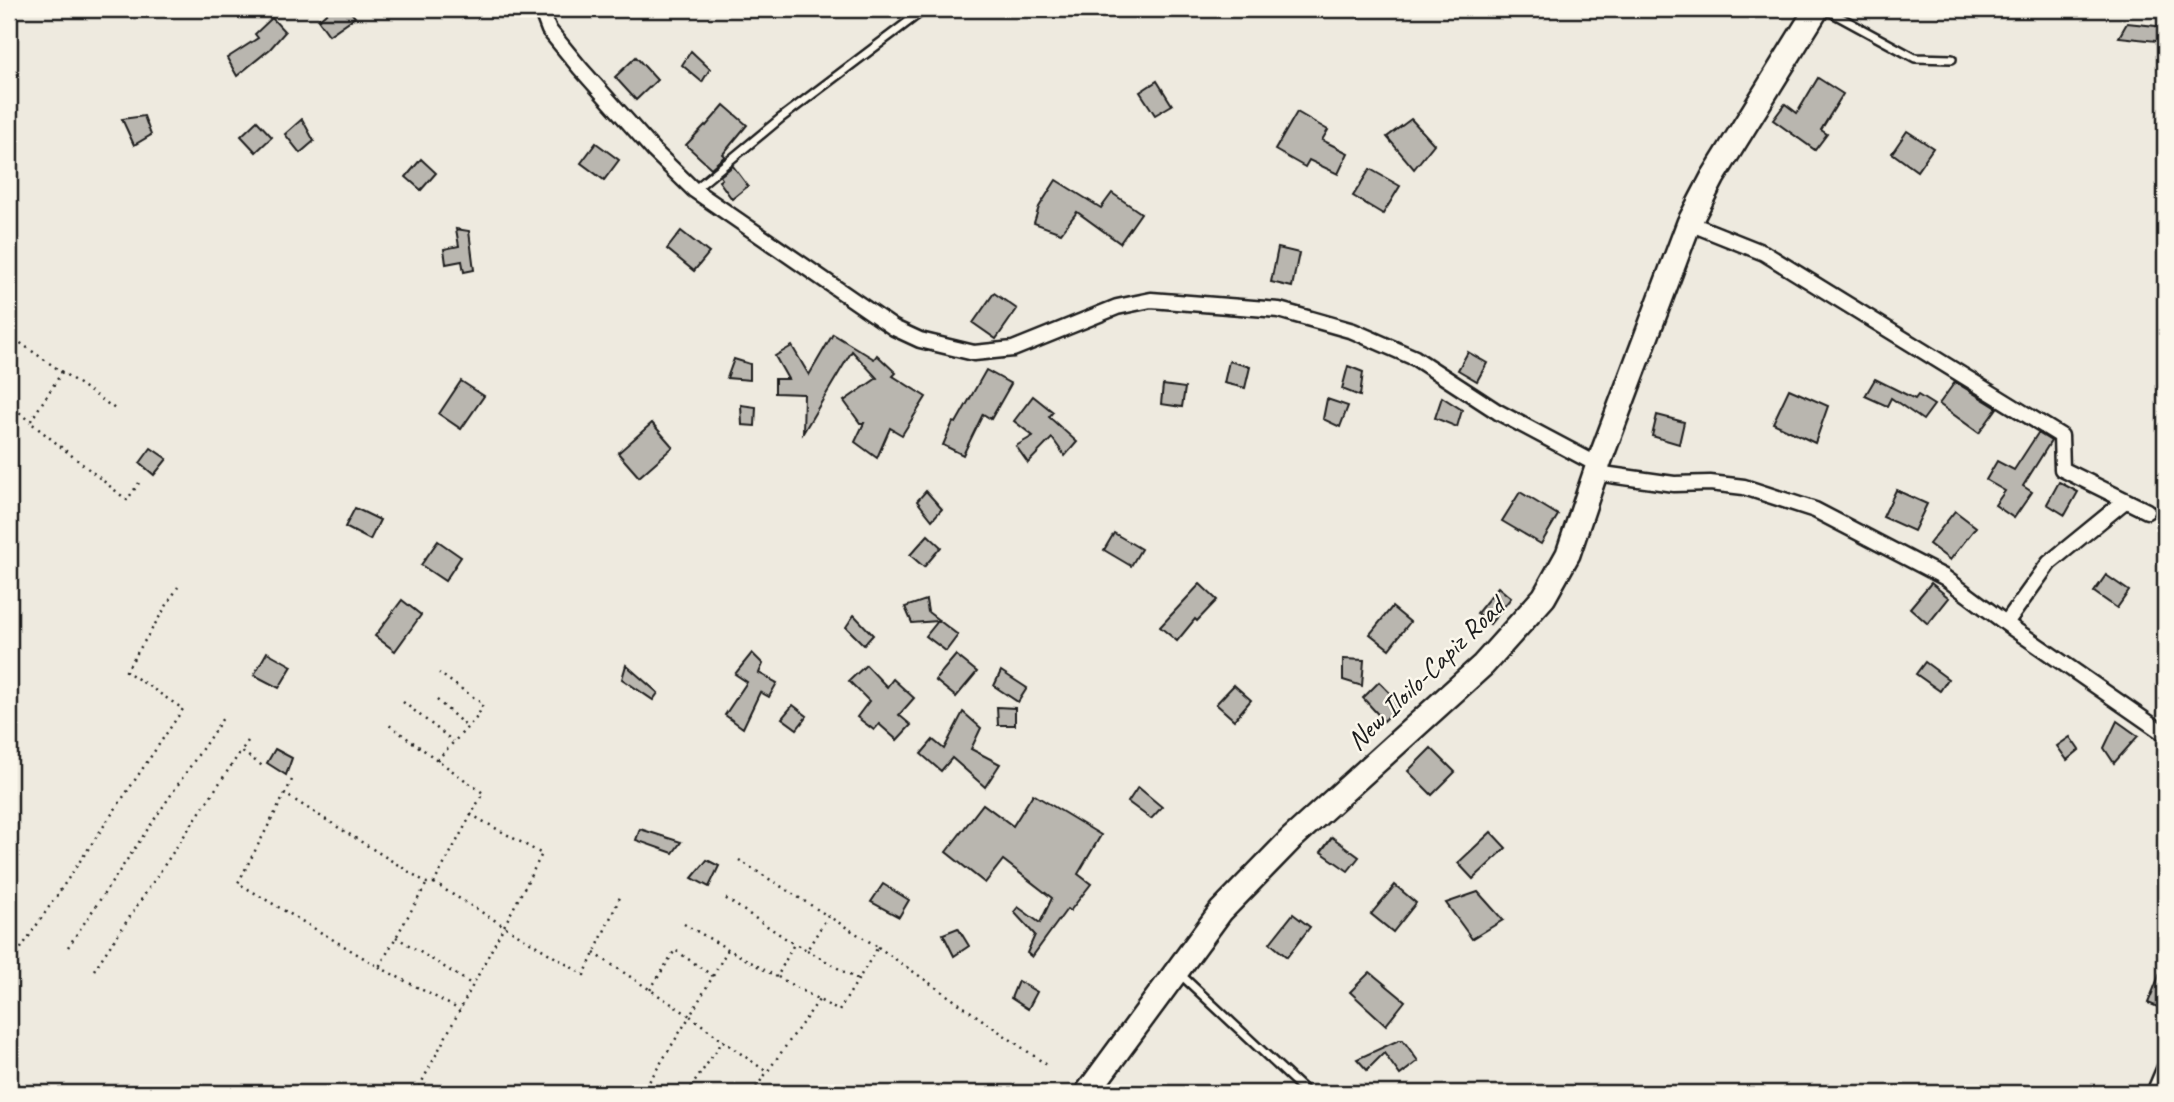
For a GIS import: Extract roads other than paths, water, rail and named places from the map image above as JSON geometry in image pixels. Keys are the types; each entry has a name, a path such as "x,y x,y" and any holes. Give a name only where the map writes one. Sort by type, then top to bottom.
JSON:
{"highway":[{"name":"New Iloilo-Capiz Road","path":"1087,1093 1221,911 1291,839 1483,665 1544,597 1568,554 1689,223 1713,177 1817,9"}],"street":[{"path":"541,9 549,30 580,68 654,151 694,190 894,328 920,340 974,353 1013,349 1117,307 1151,300 1279,310 1353,331 1415,358 1498,412 1597,469 1674,484 1710,483 1744,487 1815,510 1944,577 2165,733"},
{"path":"1689,223 1764,253 2061,436 2062,469 2147,512"},
{"path":"2006,623 2049,563 2125,501"},
{"path":"2154,1093 2165,1067"}],"lane":[{"path":"694,190 781,118 925,9"},
{"path":"1825,9 1915,58 1952,59"},
{"path":"1177,971 1307,1093"}]}
